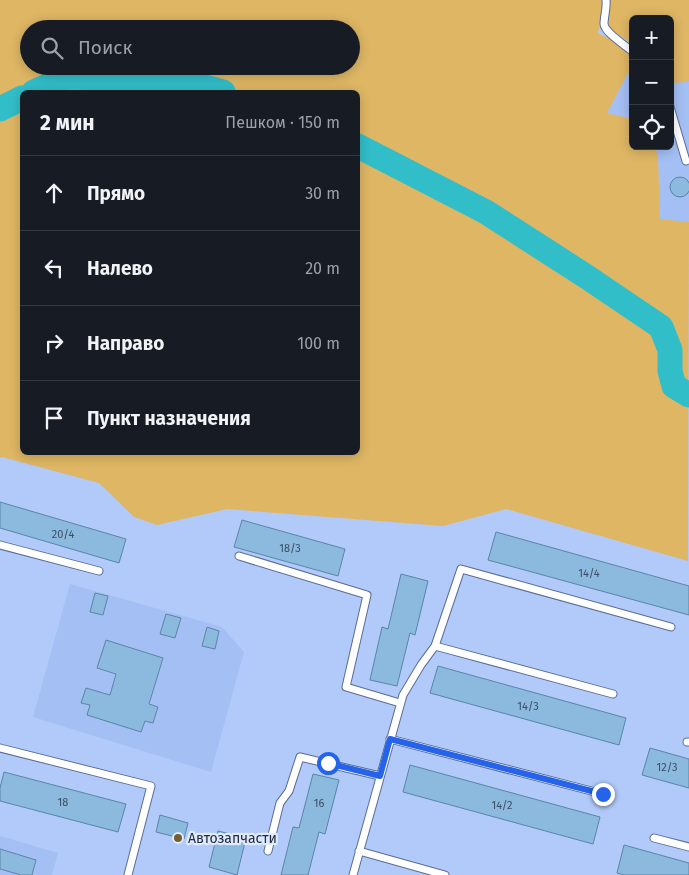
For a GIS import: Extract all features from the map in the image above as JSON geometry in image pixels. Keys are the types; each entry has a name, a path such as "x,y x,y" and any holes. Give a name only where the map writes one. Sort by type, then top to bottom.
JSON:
{"lane":[{"path":"606,0 604,25 607,33 629,48"},
{"path":"674,120 686,161"},
{"path":"0,545 99,571"},
{"path":"239,556 367,595 346,687 400,703"},
{"path":"353,875 402,695 435,646 461,569 671,627"},
{"path":"435,646 613,694"},
{"path":"390,739 603,794"},
{"path":"0,748 151,786 128,875"},
{"path":"268,852 280,803 290,791 300,757 380,776"},
{"path":"654,838 689,847"},
{"path":"359,851 445,875"}],"shaded area":[{"path":"0,0 689,0 689,80 687,82 674,83 674,15 629,15 629,42 622,37 599,28 598,33 622,47 629,55 629,73 607,113 629,118 629,150 656,150 658,154 660,219 689,222 688,561 506,509 443,526 227,509 157,525 134,517 99,483 0,458"},
{"path":"674,52 689,58 689,222 660,220 658,154 656,150 674,150"},
{"path":"628,73 629,118 607,113"},
{"path":"70,584 222,627 244,652 211,772 33,717"},
{"path":"0,836 58,853 52,875 0,875"}],"building":[{"path":"680,177 687,180 690,187 687,194 680,197 673,194 670,187 673,180"},
{"path":"0,502 126,539 119,563 0,528"},
{"path":"242,520 345,549 338,576 234,547"},
{"path":"496,532 689,586 689,615 488,560"},
{"path":"401,574 428,581 415,635 410,633 397,686 370,680 382,627 388,629"},
{"path":"95,593 108,596 103,615 90,612"},
{"path":"166,614 181,618 175,638 160,634"},
{"path":"207,627 219,631 215,649 202,646"},
{"path":"106,640 163,658 149,704 158,707 153,723 145,721 141,732 87,715 90,705 81,703 86,688 110,695 116,674 97,668"},
{"path":"438,666 626,718 619,745 430,693"},
{"path":"650,748 689,759 689,788 642,775"},
{"path":"410,765 600,817 593,844 403,792"},
{"path":"4,772 126,804 118,832 0,801 0,788"},
{"path":"313,774 339,780 325,834 319,832 308,875 281,875 293,827 299,828"},
{"path":"160,815 188,823 184,839 156,832"},
{"path":"218,831 246,838 237,875 209,867"},
{"path":"624,845 689,863 689,875 624,875 617,873"},
{"path":"0,849 36,860 32,875 21,875 0,869"}],"waterway":[{"path":"39,90 68,77 180,80 216,90"},
{"path":"0,109 20,99"},
{"path":"360,147 486,212 661,327 670,350 670,371 674,386 689,395"}],"place":[{"name":"Автозапчасти","path":"178,838"}],"route":[{"path":"328,763 380,776 390,739 603,794"}]}
